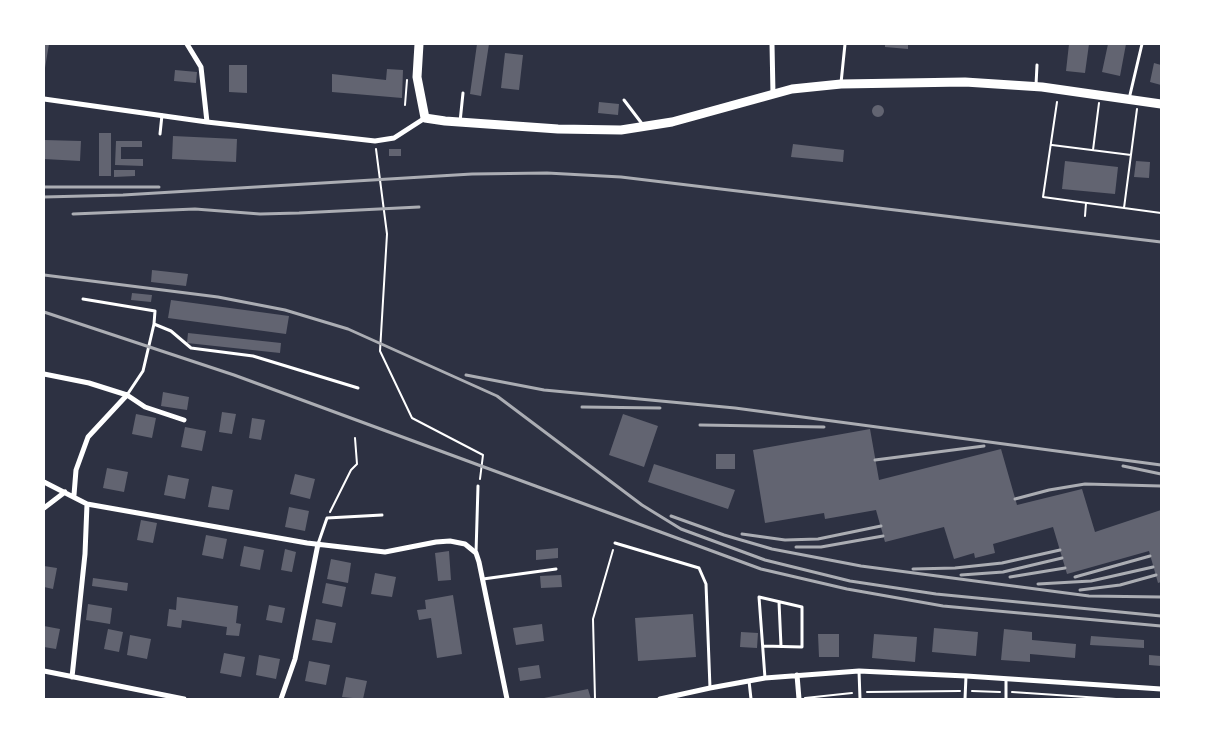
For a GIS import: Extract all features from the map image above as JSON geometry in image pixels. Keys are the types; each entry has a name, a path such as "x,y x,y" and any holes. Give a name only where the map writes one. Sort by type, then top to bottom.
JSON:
{"main road":[{"path":"419,44 417,77 425,118 460,122 587,130 644,127 792,89 841,84 965,82 1035,87 1161,104"}],"street":[{"path":"187,44 201,67 207,122"},
{"path":"772,44 773,94"},
{"path":"44,99 207,122 375,141 394,138 425,118"},
{"path":"44,374 127,395 145,407 184,420"},
{"path":"74,495 76,470 88,437 127,395"},
{"path":"44,482 74,495 87,504 318,544 385,552 450,541 465,544 476,553 507,699"},
{"path":"44,508 66,492"},
{"path":"72,677 85,554 87,504"},
{"path":"281,699 295,659 318,544"},
{"path":"44,671 184,699"},
{"path":"660,699 765,678 859,671 1161,689"},
{"path":"797,675 799,699"}],"lane":[{"path":"841,84 845,44"},
{"path":"1134,100 1142,44"},
{"path":"1035,87 1037,65"},
{"path":"460,122 463,93"},
{"path":"624,100 644,127"},
{"path":"160,134 162,115"},
{"path":"84,299 155,311 154,324 143,371 127,395"},
{"path":"154,324 171,331 190,348 254,356 358,388"},
{"path":"476,553 478,486"},
{"path":"318,544 327,518 382,515"},
{"path":"615,543 699,568 706,584 710,688"},
{"path":"483,579 556,569"},
{"path":"762,646 802,647 802,607 759,597 762,646 765,678"},
{"path":"779,602 781,646"},
{"path":"859,671 860,699"},
{"path":"965,699 966,676"},
{"path":"1006,680 1006,699"},
{"path":"749,681 751,699"}],"path":[{"path":"1093,150 1101,95"},
{"path":"1124,208 1131,155 1134,100"},
{"path":"1057,102 1043,197 1161,213"},
{"path":"375,141 387,234 380,351 412,418 483,455 478,486"},
{"path":"1051,145 1131,155"},
{"path":"1085,216 1086,203"},
{"path":"327,518 351,470 357,464 355,438"},
{"path":"595,699 593,619 615,543"},
{"path":"799,699 860,692 966,691 1116,699"}],"building":[{"path":"44,44 49,44 45,68 44,68"},
{"path":"477,44 489,44 481,96 470,94"},
{"path":"885,44 908,44 908,49 885,47"},
{"path":"1069,44 1089,44 1085,73 1066,71"},
{"path":"1108,44 1126,44 1120,76 1102,72"},
{"path":"505,53 523,55 519,90 501,88"},
{"path":"1154,63 1161,65 1161,85 1150,82"},
{"path":"229,65 247,65 247,93 229,92"},
{"path":"387,69 403,70 402,98 332,92 332,74 386,80"},
{"path":"175,70 197,72 196,83 174,81"},
{"path":"599,102 619,104 618,115 598,113"},
{"path":"876,105 880,105 884,111 880,117 876,117 872,113 872,109"},
{"path":"99,133 111,133 111,176 99,176"},
{"path":"173,136 237,139 236,162 172,159"},
{"path":"44,140 81,141 80,161 44,159"},
{"path":"116,141 142,141 142,147 121,147 121,159 143,159 143,166 115,165"},
{"path":"793,144 844,150 843,162 791,157"},
{"path":"389,149 401,149 401,156 389,156"},
{"path":"1065,161 1118,167 1115,194 1062,189"},
{"path":"1136,161 1150,162 1149,178 1134,177"},
{"path":"114,170 135,170 135,176 114,177"},
{"path":"152,270 188,274 186,286 151,282"},
{"path":"132,293 152,295 151,302 131,300"},
{"path":"171,300 289,316 286,334 168,318"},
{"path":"188,333 281,343 280,353 187,343"},
{"path":"163,392 189,397 187,410 161,406"},
{"path":"222,412 236,414 232,434 219,432"},
{"path":"136,414 156,418 152,438 132,434"},
{"path":"623,414 658,426 644,467 609,455"},
{"path":"252,418 265,420 261,440 249,438"},
{"path":"185,427 206,431 202,451 181,447"},
{"path":"870,429 879,480 1001,449 1017,505 1082,489 1095,532 1161,510 1161,582 1158,583 1149,551 1067,574 1053,527 993,544 995,553 975,558 974,553 954,559 944,527 885,542 876,510 825,519 824,513 765,523 753,450"},
{"path":"716,454 735,454 735,469 716,469"},
{"path":"654,464 735,490 728,509 648,482"},
{"path":"107,468 128,472 124,492 103,488"},
{"path":"295,474 315,479 310,499 290,494"},
{"path":"168,475 189,479 185,499 164,495"},
{"path":"212,486 233,490 229,510 208,507"},
{"path":"289,507 309,511 305,531 285,527"},
{"path":"141,520 157,523 153,543 137,540"},
{"path":"206,535 227,539 223,559 202,555"},
{"path":"244,546 264,550 260,570 240,566"},
{"path":"558,548 558,558 536,560 536,550"},
{"path":"285,549 296,552 292,572 281,570"},
{"path":"449,551 451,580 438,581 435,553"},
{"path":"331,559 351,563 348,583 327,579"},
{"path":"44,566 57,568 53,589 44,587"},
{"path":"375,573 396,577 392,597 371,594"},
{"path":"561,575 562,587 541,588 540,576"},
{"path":"93,578 128,583 127,591 92,586"},
{"path":"326,583 346,587 342,607 322,603"},
{"path":"453,595 462,654 437,658 431,618 419,620 417,610 426,609 425,600"},
{"path":"177,597 238,606 236,623 241,624 239,636 226,635 227,627 182,620 181,628 167,626 169,609 176,610"},
{"path":"88,604 112,608 110,624 86,620"},
{"path":"269,605 285,608 282,623 266,620"},
{"path":"693,614 696,657 638,661 635,618"},
{"path":"316,619 336,623 332,643 312,640"},
{"path":"542,624 544,641 516,645 513,628"},
{"path":"44,626 60,629 56,649 44,647"},
{"path":"934,628 978,632 976,656 932,652"},
{"path":"108,629 123,632 119,652 104,649"},
{"path":"1004,629 1032,632 1032,640 1076,644 1075,658 1030,654 1030,662 1001,660"},
{"path":"741,632 758,633 757,648 740,647"},
{"path":"818,634 839,634 839,657 819,657"},
{"path":"874,634 917,637 915,662 872,658"},
{"path":"130,635 151,639 147,659 127,655"},
{"path":"1091,636 1144,640 1144,648 1090,645"},
{"path":"224,653 245,657 241,677 220,673"},
{"path":"259,655 280,659 276,679 256,675"},
{"path":"1149,655 1161,656 1161,666 1149,665"},
{"path":"309,661 330,665 326,685 305,681"},
{"path":"539,665 541,678 520,681 518,668"},
{"path":"346,677 367,681 363,699 342,697"},
{"path":"588,689 591,699 544,699 544,698"}],"railway":[{"path":"44,197 123,195 472,174 547,173 621,177 1161,242"},
{"path":"44,187 159,187"},
{"path":"73,214 195,209 260,214 419,207"},
{"path":"44,275 218,297 285,310 348,329 497,396 642,505 681,529 765,560 850,581 936,594 1161,616"},
{"path":"44,312 234,375 761,569 847,589 943,606 1161,626"},
{"path":"466,375 544,390 735,408 1161,465"},
{"path":"582,407 660,408"},
{"path":"700,425 824,427"},
{"path":"875,460 984,446"},
{"path":"1123,466 1161,474"},
{"path":"1015,499 1049,490 1085,484 1161,486"},
{"path":"671,516 724,535 772,549 861,566 1089,596 1161,597"},
{"path":"742,534 785,540 818,539 881,526"},
{"path":"796,547 821,547 883,536"},
{"path":"913,569 955,568 1002,563 1060,550"},
{"path":"1075,577 1150,556"},
{"path":"961,575 1003,572 1062,558"},
{"path":"1038,584 1091,581 1153,567"},
{"path":"1010,577 1065,568"},
{"path":"1080,590 1120,585 1156,575"}]}
